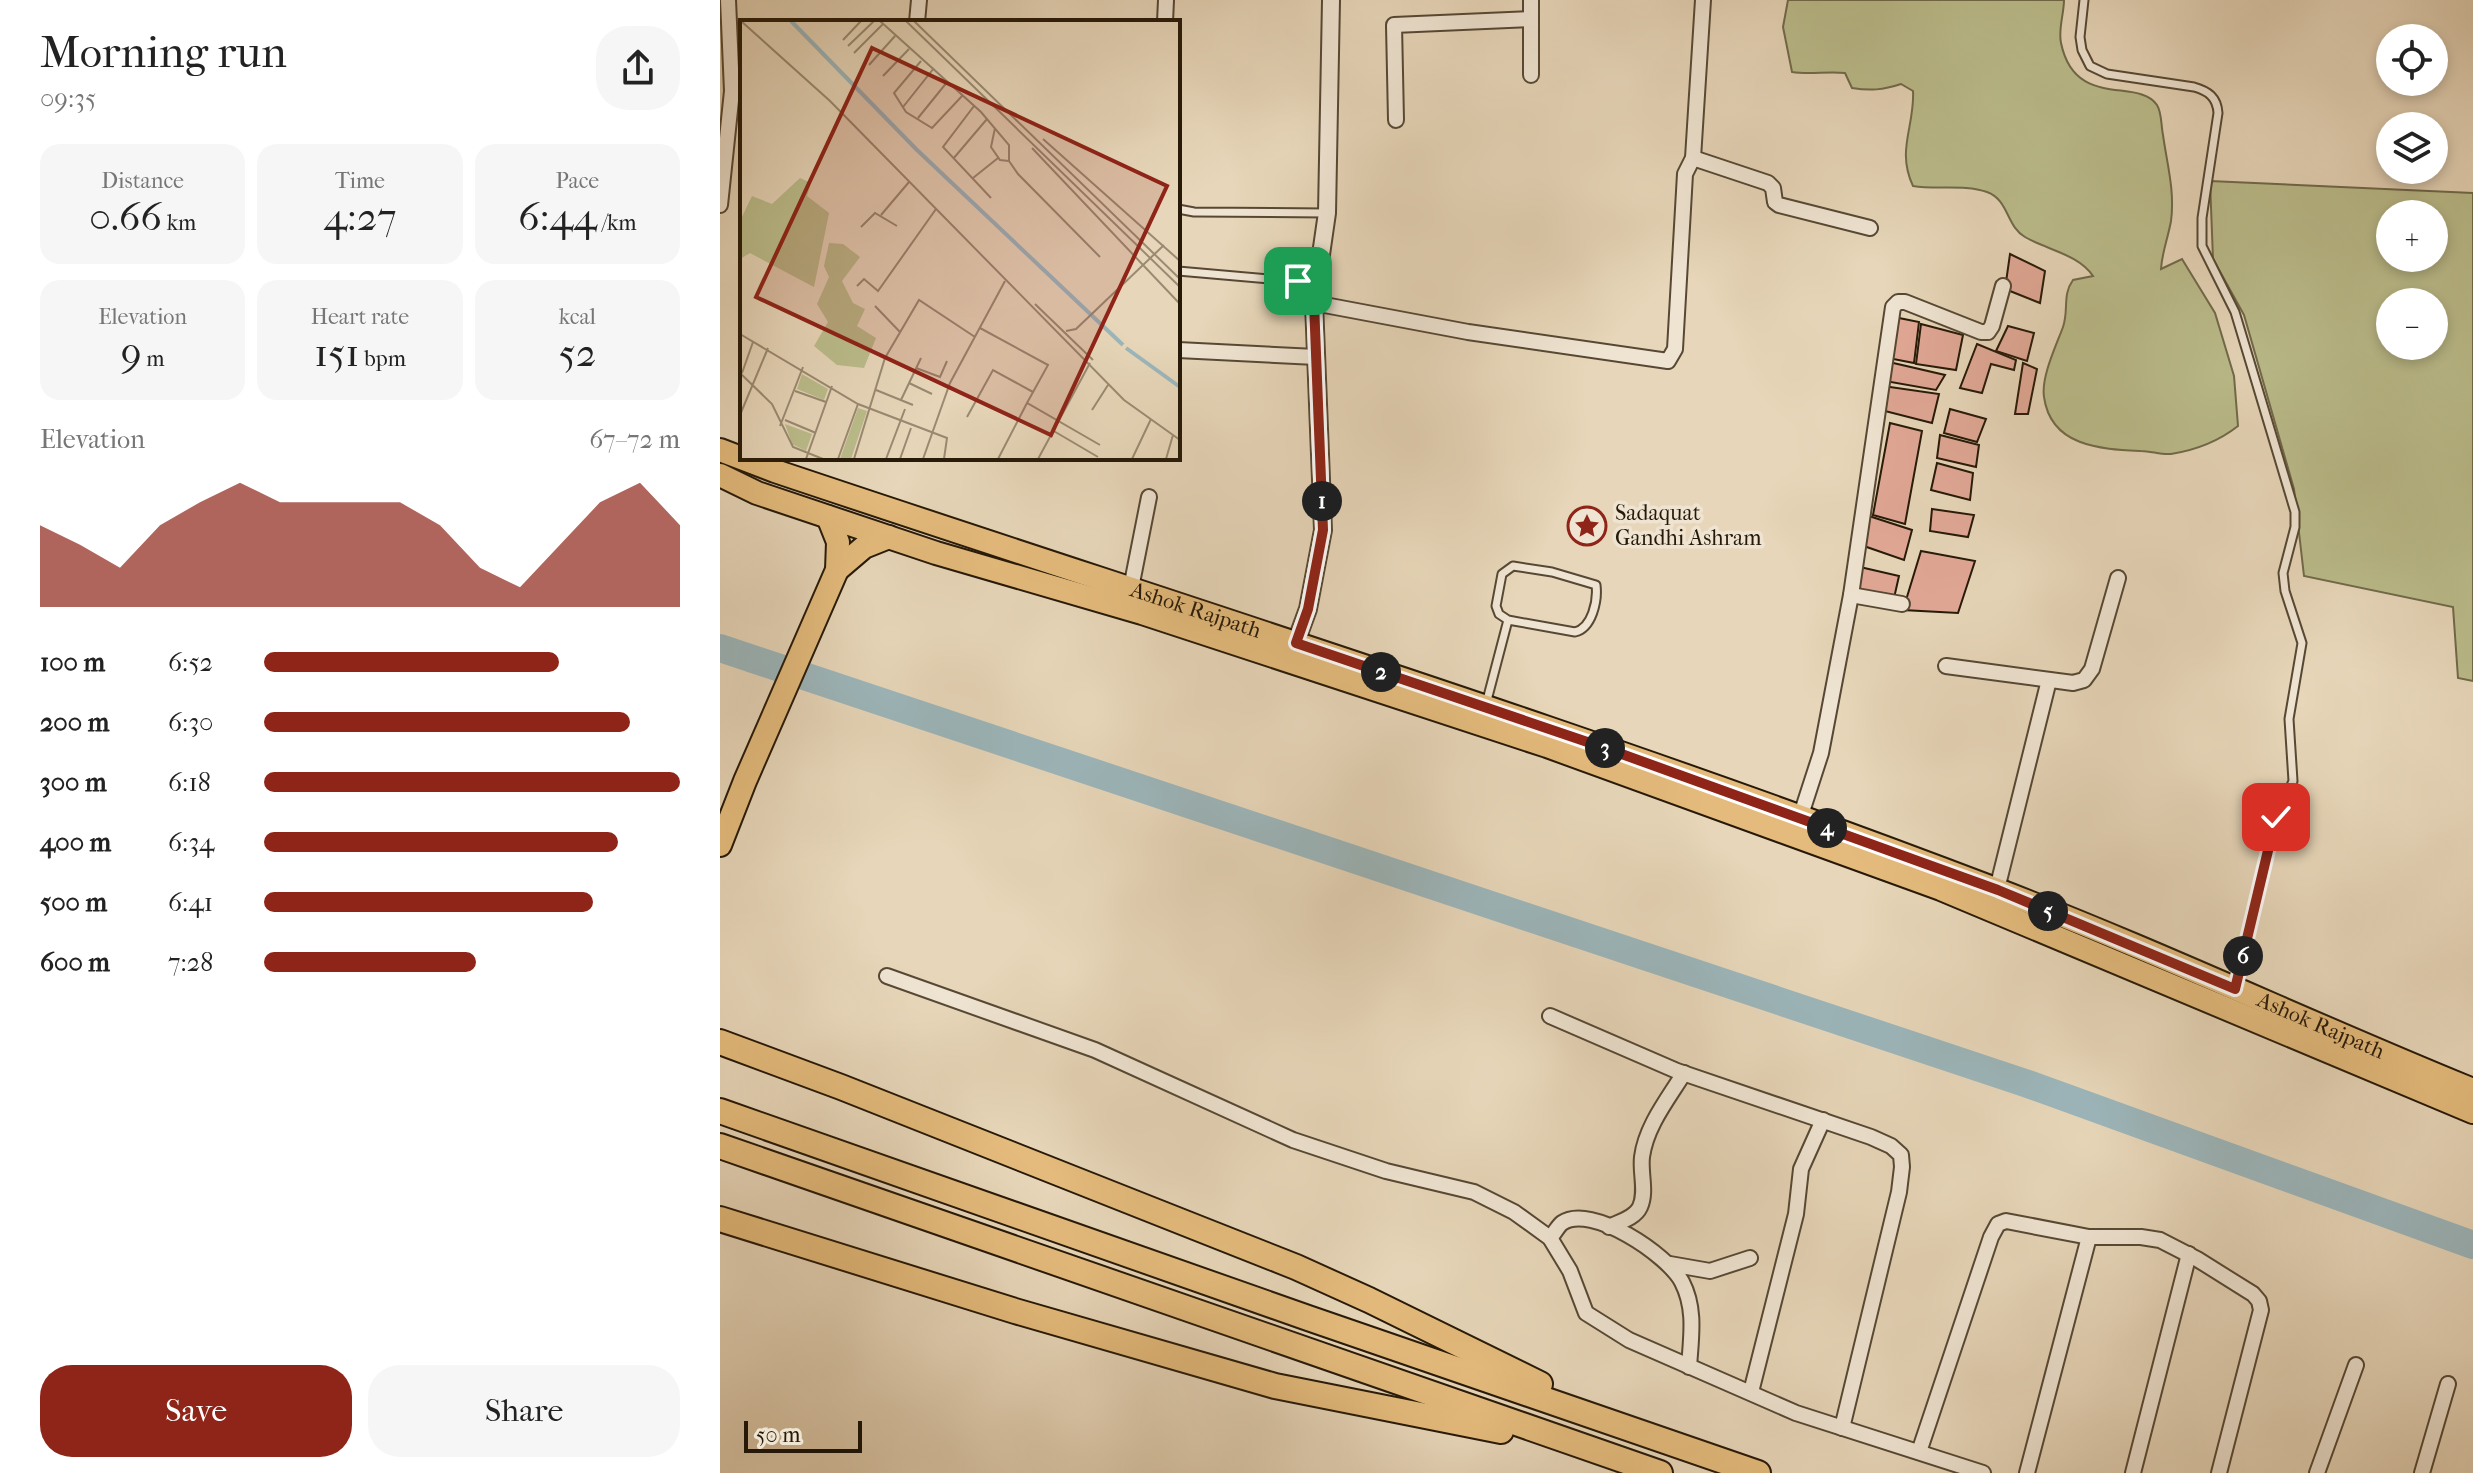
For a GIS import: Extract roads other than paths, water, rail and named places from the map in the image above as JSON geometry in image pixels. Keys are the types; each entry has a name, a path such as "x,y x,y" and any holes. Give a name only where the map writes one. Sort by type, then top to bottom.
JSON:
{"highway":[{"path":"720,1042 1296,1267 1634,1430"},
{"path":"720,1111 1758,1473"},
{"path":"720,1146 1660,1473"},
{"path":"720,1219 1030,1315 1275,1386 1590,1449"}],"main road":[{"name":"Ashok Rajpath","path":"720,450 740,456"},
{"name":"Ashok Rajpath","path":"760,461 1131,588 1292,652 1482,715 1797,827 2235,989 2473,1090"},
{"name":"Ashok Rajpath","path":"720,475 757,493 889,537 1142,613 1292,652"},
{"path":"720,845 837,570 838,542 828,517"},
{"path":"837,570 864,547 889,537"},
{"name":"Ashok Rajpath","path":"1994,900 2473,1112"}],"street":[{"path":"720,205 731,91 724,23 728,0"},
{"path":"917,20 919,0"},
{"path":"1165,20 1166,0"},
{"path":"1292,652 1308,609 1323,530 1314,303 1327,213 1331,0"},
{"path":"1531,0 1531,75"},
{"path":"1314,303 1468,332 1668,361 1675,349 1685,174 1693,158 1703,0"},
{"path":"1396,120 1394,25 1531,19"},
{"path":"1693,158 1768,183 1779,205 1870,228"},
{"path":"1797,827 1821,753 1851,595 1893,307 1898,302 1905,302 1988,332 2003,286"},
{"path":"1180,350 1316,357"},
{"path":"1131,588 1149,497"},
{"path":"1946,666 2079,682 2089,676 2118,578"},
{"path":"1851,595 1902,604"},
{"path":"1994,900 2049,680"},
{"path":"887,976 1095,1050 1293,1140 1386,1171 1474,1192 1514,1212 1550,1238 1570,1271 1586,1313 1629,1340 1796,1413 1983,1473"},
{"path":"1550,1016 1684,1073 1891,1146 1901,1155 1899,1192 1842,1428"},
{"path":"1609,1227 1627,1219 1640,1206 1646,1141 1684,1073"},
{"path":"1751,1392 1796,1214 1801,1169 1823,1120"},
{"path":"1550,1238 1562,1223 1578,1218 1595,1220 1651,1248 1670,1264 1682,1282 1693,1312 1689,1367"},
{"path":"1919,1452 1991,1237 1998,1224 2006,1221 2089,1237 2160,1240 2189,1254 2253,1294 2261,1305 2219,1473"},
{"path":"2027,1473 2089,1237"},
{"path":"2133,1473 2189,1254"},
{"path":"1670,1264 1710,1271 1750,1258"},
{"path":"2317,1473 2356,1365"},
{"path":"2422,1473 2448,1384"}],"lane":[{"path":"2084,0 2080,37 2090,66 2107,74 2194,87 2204,90 2215,100 2218,113 2203,209 2202,246 2235,312 2295,512 2295,527 2283,573 2285,591 2302,643 2289,719 2293,781 2273,826 2235,989"},
{"path":"1180,209 1327,213"},
{"path":"1180,271 1316,283"},
{"path":"1513,566 1552,572 1596,585 1592,611 1582,630 1575,632 1508,620 1499,614 1496,606 1502,574 1507,568 1513,566"},
{"path":"1482,715 1508,620"}],"waterway":[{"path":"720,648 2028,1084 2473,1245"}],"place":[{"name":"Sadaquat Gandhi Ashram","path":"1587,526"}]}
